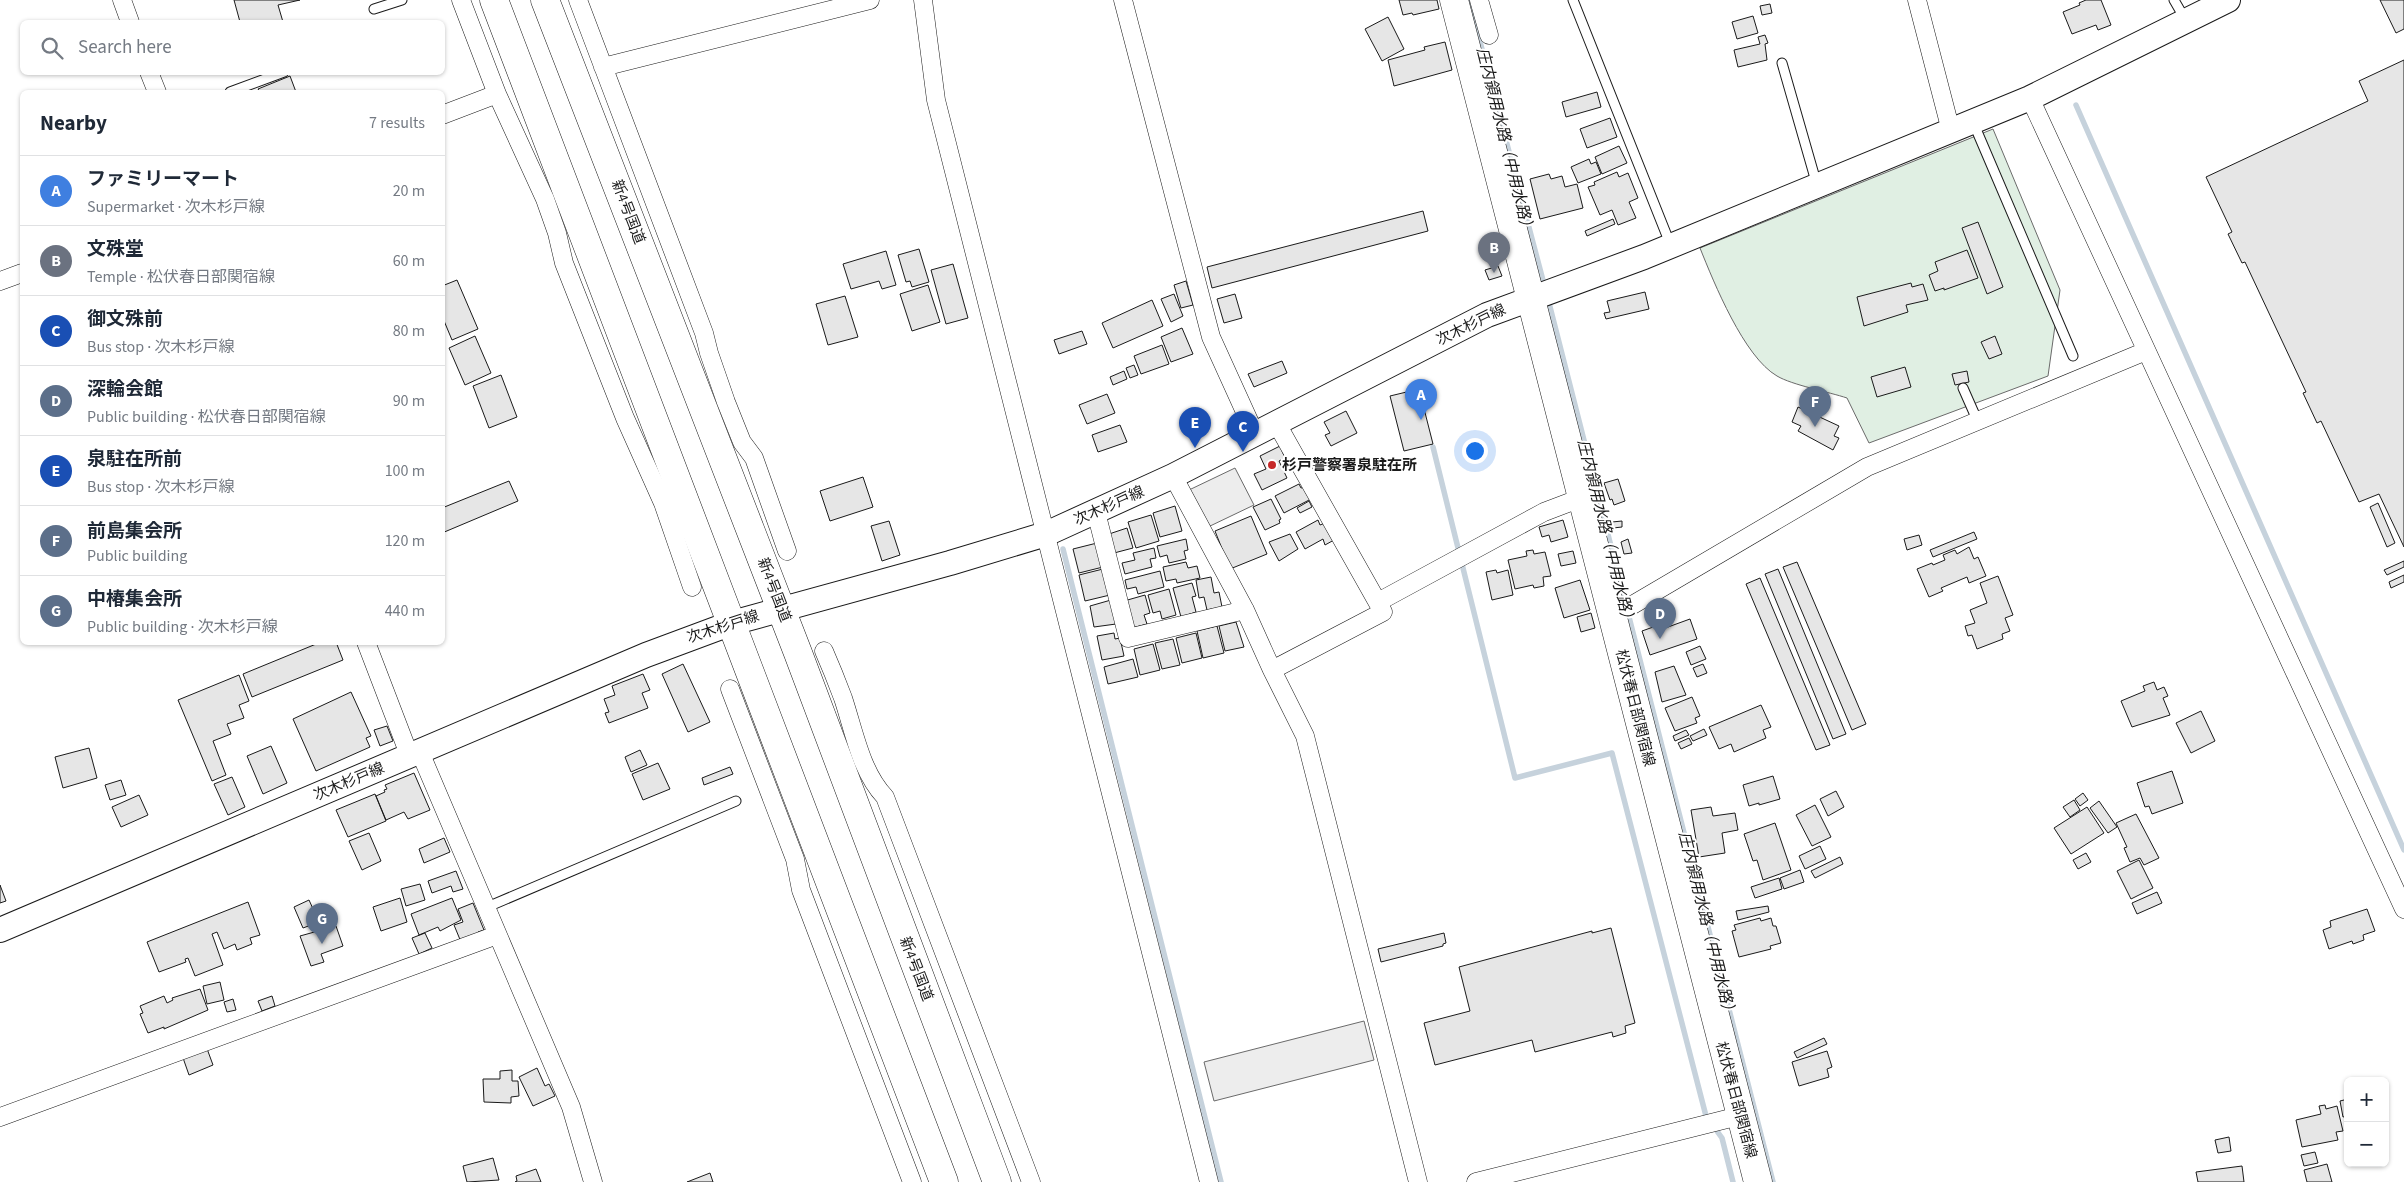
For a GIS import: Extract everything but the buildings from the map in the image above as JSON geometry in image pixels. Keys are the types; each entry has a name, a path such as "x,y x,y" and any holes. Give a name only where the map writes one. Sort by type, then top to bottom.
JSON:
{"main road":[{"path":"494,0 554,192 732,623 796,827 944,1182"},
{"name":"新4号国道","path":"545,0 780,609 845,747 997,1182"},
{"name":"松伏春日部関宿線","path":"1454,0 1739,1116 1758,1182"},
{"name":"次木杉戸線","path":"0,930 646,655 732,623 950,563 1046,534 1173,476 1487,315 1671,246 2030,98 2227,0"}],"street":[{"path":"122,0 129,20"},
{"path":"462,0 497,94 554,192 557,233 564,263 624,418 663,503 692,587"},
{"path":"578,0 704,333 708,353 726,402 742,442 754,458 787,551"},
{"path":"603,67 870,0"},
{"path":"923,0 936,100 1209,1182"},
{"path":"1124,0 1211,337 1255,434"},
{"path":"1479,0 1489,35"},
{"path":"1917,0 1951,131"},
{"path":"150,75 156,90"},
{"path":"445,114 497,94"},
{"path":"2030,98 2404,908"},
{"path":"0,281 20,274"},
{"path":"1610,611 1630,607 1867,467 2146,350"},
{"path":"1272,670 1383,612 1277,424"},
{"path":"1173,476 1245,610 1305,736 1418,1182"},
{"path":"1378,602 1544,512 1581,498"},
{"path":"1096,512 1128,638 1245,610"},
{"path":"367,645 497,935 571,1107 593,1182"},
{"path":"824,651 842,697 845,747 885,797 1031,1182"},
{"path":"730,689 796,827 795,859 801,890 912,1182"},
{"path":"0,1117 497,935"},
{"path":"1476,1182 1739,1116"}],"lane":[{"path":"374,9 402,0"},
{"path":"1573,0 1671,246"},
{"path":"2174,0 2186,21"},
{"path":"1782,63 1817,186"},
{"path":"235,90 276,75"},
{"path":"1973,122 2073,356"},
{"path":"1963,388 1978,422"},
{"path":"485,908 736,800"}],"green space":[{"path":"1993,129 2060,290 2048,376 1869,443 1847,398 1777,376 1753,353 1731,318 1700,248"}],"shaded area":[{"path":"1235,468 1254,505 1208,527 1189,490"},
{"path":"1364,1021 1374,1060 1214,1101 1204,1062"}],"waterway":[{"name":"庄内領用水路（中用水路）","path":"1469,0 1545,288"},
{"path":"2076,105 2404,850"},
{"name":"庄内領用水路（中用水路）","path":"1548,299 1773,1182"},
{"path":"1433,447 1515,778 1612,753 1706,1116 1722,1138 1733,1182"},
{"path":"1063,549 1221,1182"}],"place":[{"name":"文殊堂","path":"1494,273"},
{"name":"ファミリーマート","path":"1421,420"},
{"name":"前島集会所","path":"1815,427"},
{"name":"泉駐在所前","path":"1195,448"},
{"name":"御文殊前","path":"1243,452"},
{"name":"杉戸警察署泉駐在所","path":"1272,465"},
{"name":"深輪会館","path":"1660,639"},
{"name":"中椿集会所","path":"322,944"}]}
